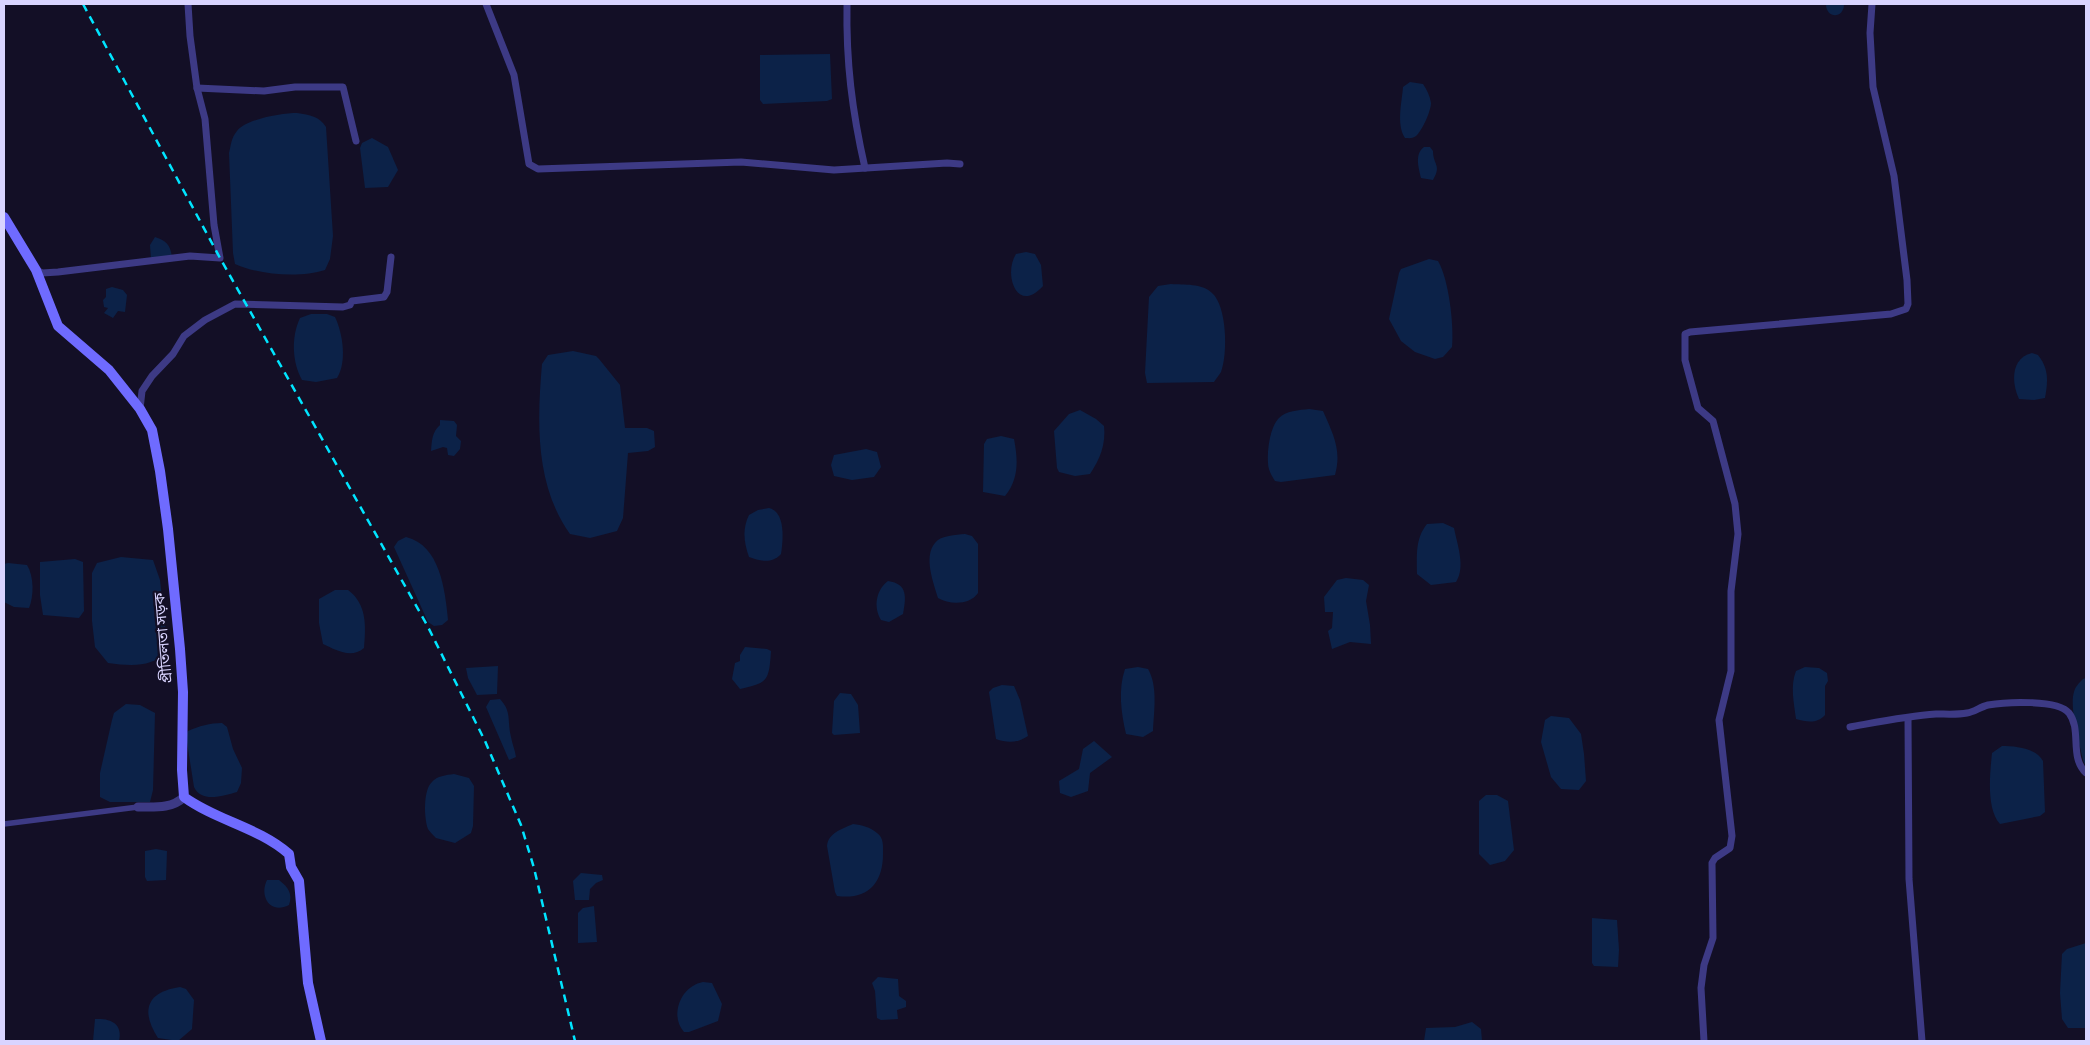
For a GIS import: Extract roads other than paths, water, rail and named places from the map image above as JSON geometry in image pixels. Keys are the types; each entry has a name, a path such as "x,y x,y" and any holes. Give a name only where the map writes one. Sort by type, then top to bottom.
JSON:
{"main road":[{"name":"প্রীতিলতা সড়ক","path":"4,217 36,270 58,326 109,370 140,409 152,430 168,529 182,683 182,770 184,797"},
{"path":"184,797 213,814 248,827 275,841 289,854 291,867 299,881 308,983 321,1041"}],"street":[{"path":"36,270 42,273 58,272 190,256 220,258 214,225 205,119 197,88 188,4"},
{"path":"486,4 514,75 529,164 538,168 741,162 834,170 947,163 960,164"},
{"path":"847,4 847,47 854,120 865,168"},
{"path":"1704,1041 1701,988 1704,965 1713,938 1712,862 1730,848 1732,836 1719,720 1731,671 1731,591 1738,534 1735,504 1713,421 1698,408 1685,360 1684,338 1685,334 1690,332 1891,314 1906,309 1908,304 1907,280 1894,176 1873,87 1870,33 1872,4"},
{"path":"197,88 264,91 295,87 343,87 356,142"},
{"path":"140,409 142,391 152,376 173,354 184,336 205,320 235,304 337,307 350,305 352,301 384,297 387,292 391,257"},
{"path":"1850,727 1908,718 1966,713 1993,705 2046,703 2062,707 2069,713 2074,724 2076,752 2080,765 2086,773"},
{"path":"1908,718 1909,879 1922,1041"},
{"path":"4,824 177,804 184,797"}],"water":[{"path":"1826,4 1844,4 1843,9 1838,15 1832,15 1827,9"},
{"path":"830,54 832,99 827,101 763,104 760,100 760,55"},
{"path":"1410,82 1423,84 1428,93 1431,107 1416,136 1405,138 1400,120 1401,106 1403,87"},
{"path":"297,113 317,118 326,127 333,236 330,259 325,270 304,274 267,273 245,268 235,264 233,253 229,153 232,139 237,131 248,123 283,114"},
{"path":"372,138 388,147 398,170 388,187 365,188 360,148 362,143"},
{"path":"1424,147 1430,147 1433,151 1437,171 1433,180 1421,178 1418,158"},
{"path":"155,237 167,244 172,257 151,259 150,245"},
{"path":"1026,252 1035,254 1041,265 1043,286 1034,294 1026,296 1020,294 1015,288 1011,272 1012,262 1016,254"},
{"path":"1429,259 1438,261 1442,269 1448,291 1452,327 1452,347 1443,357 1435,359 1415,352 1401,341 1389,319 1401,269"},
{"path":"1171,284 1193,285 1208,290 1217,299 1221,308 1225,331 1225,354 1221,372 1214,382 1147,383 1145,373 1149,297 1158,286"},
{"path":"112,287 123,290 127,295 125,312 118,311 113,318 104,313 108,308 104,307 103,300 106,297 106,289"},
{"path":"311,314 327,314 335,317 338,324 343,356 337,378 316,382 302,380 299,373 294,349 295,333 300,318"},
{"path":"573,351 596,356 620,385 625,428 647,428 654,431 655,447 648,451 628,453 623,518 617,531 590,538 570,534 559,515 550,495 544,474 539,430 542,364 548,355"},
{"path":"2032,353 2038,355 2046,370 2045,398 2034,400 2019,399 2016,392 2015,372 2020,360"},
{"path":"1309,409 1323,411 1330,427 1337,450 1335,475 1281,482 1275,481 1270,473 1268,458 1273,427 1279,418 1285,414"},
{"path":"1080,410 1104,426 1104,439 1097,463 1090,474 1075,476 1059,472 1057,468 1054,431 1069,414"},
{"path":"440,420 454,421 457,425 456,436 461,441 460,449 454,456 448,455 447,448 443,447 431,451 435,430 440,425"},
{"path":"1001,436 1014,439 1016,454 1015,476 1010,490 1005,496 983,492 984,444 987,439"},
{"path":"866,449 877,452 881,467 874,477 852,480 834,476 831,465 834,455"},
{"path":"769,508 778,515 781,521 783,535 781,554 770,560 749,557 745,541 745,526 749,515 758,510"},
{"path":"1443,523 1454,528 1461,563 1459,576 1456,582 1431,585 1417,574 1417,554 1420,535 1427,524"},
{"path":"965,534 972,536 978,544 978,593 965,602 948,602 938,598 932,578 930,556 935,543 941,538"},
{"path":"406,537 426,549 439,570 448,620 442,625 434,626 428,622 394,547 398,541"},
{"path":"121,557 153,560 160,580 168,651 161,657 148,663 125,665 108,663 95,647 92,621 92,573 97,563"},
{"path":"75,559 83,562 84,611 79,618 43,615 40,595 40,562"},
{"path":"4,564 27,565 31,575 32,586 32,598 29,608 14,607 4,602"},
{"path":"1346,578 1363,580 1369,585 1366,601 1371,644 1350,642 1332,649 1328,631 1332,628 1333,612 1325,612 1324,597 1337,580"},
{"path":"888,581 899,585 905,597 903,614 889,622 881,620 877,610 878,594"},
{"path":"335,590 348,590 359,602 362,609 365,624 364,648 354,653 333,649 323,644 319,623 319,599"},
{"path":"745,647 771,651 770,661 768,675 762,682 740,689 732,679 735,663 740,661 740,655"},
{"path":"498,666 497,694 477,695 468,678 466,668"},
{"path":"1138,667 1148,669 1154,691 1153,731 1143,737 1126,734 1121,701 1125,669"},
{"path":"1805,667 1819,668 1827,673 1825,715 1815,721 1796,719 1793,695 1794,677 1796,671"},
{"path":"2086,678 2086,765 2076,727 2073,699 2076,687"},
{"path":"1002,685 1014,686 1020,700 1028,736 1020,740 1008,742 996,739 989,692 993,688"},
{"path":"840,693 851,694 858,705 860,733 834,735 832,733 834,701"},
{"path":"500,699 508,712 516,757 509,760 486,707 490,700"},
{"path":"126,704 140,705 155,713 153,790 150,802 110,802 100,797 100,773 112,720 114,713"},
{"path":"1551,716 1569,718 1581,734 1586,781 1579,790 1561,789 1551,777 1541,742 1545,720"},
{"path":"222,723 227,727 233,749 242,768 241,783 237,792 207,797 197,792 194,787 186,736 188,731 196,728"},
{"path":"1094,741 1112,757 1090,773 1088,791 1071,797 1060,793 1059,781 1079,769 1083,749"},
{"path":"2002,746 2019,747 2030,751 2043,761 2045,812 2040,816 2000,824 1996,817 1990,790 1991,761 1992,753"},
{"path":"454,774 469,778 474,786 473,826 471,833 455,843 436,838 433,835 428,829 425,811 427,791 432,782 439,777"},
{"path":"1486,795 1497,795 1508,801 1514,850 1505,861 1490,865 1479,854 1479,801"},
{"path":"853,824 869,828 879,835 882,840 880,874 871,888 865,892 848,897 837,896 827,846 830,838 836,832"},
{"path":"156,849 167,851 166,880 147,881 145,877 145,851"},
{"path":"581,873 602,875 603,880 596,883 590,889 589,900 575,900 573,881"},
{"path":"267,880 279,880 285,885 290,894 289,905 276,908 268,902 264,892"},
{"path":"594,906 597,942 578,943 578,913 583,908"},
{"path":"1592,918 1617,920 1618,967 1594,966 1592,963"},
{"path":"2086,943 2086,1028 2068,1028 2062,1019 2060,993 2062,954 2067,949"},
{"path":"878,977 898,979 899,996 906,1001 906,1007 897,1010 898,1019 881,1020 877,1018 875,991 872,983"},
{"path":"703,982 712,983 722,1004 718,1021 689,1032 684,1032 678,1018 680,1002 683,995 689,989"},
{"path":"180,987 186,989 194,1000 192,1029 178,1041 158,1038 149,1019 148,1011 150,1004 160,993"},
{"path":"95,1019 106,1019 114,1023 119,1030 119,1041 93,1041"},
{"path":"1472,1022 1481,1029 1482,1041 1424,1041 1426,1028 1455,1027"}],"railway":[{"path":"83,4 220,258 427,625 485,741 521,825 534,868 575,1041"}]}
